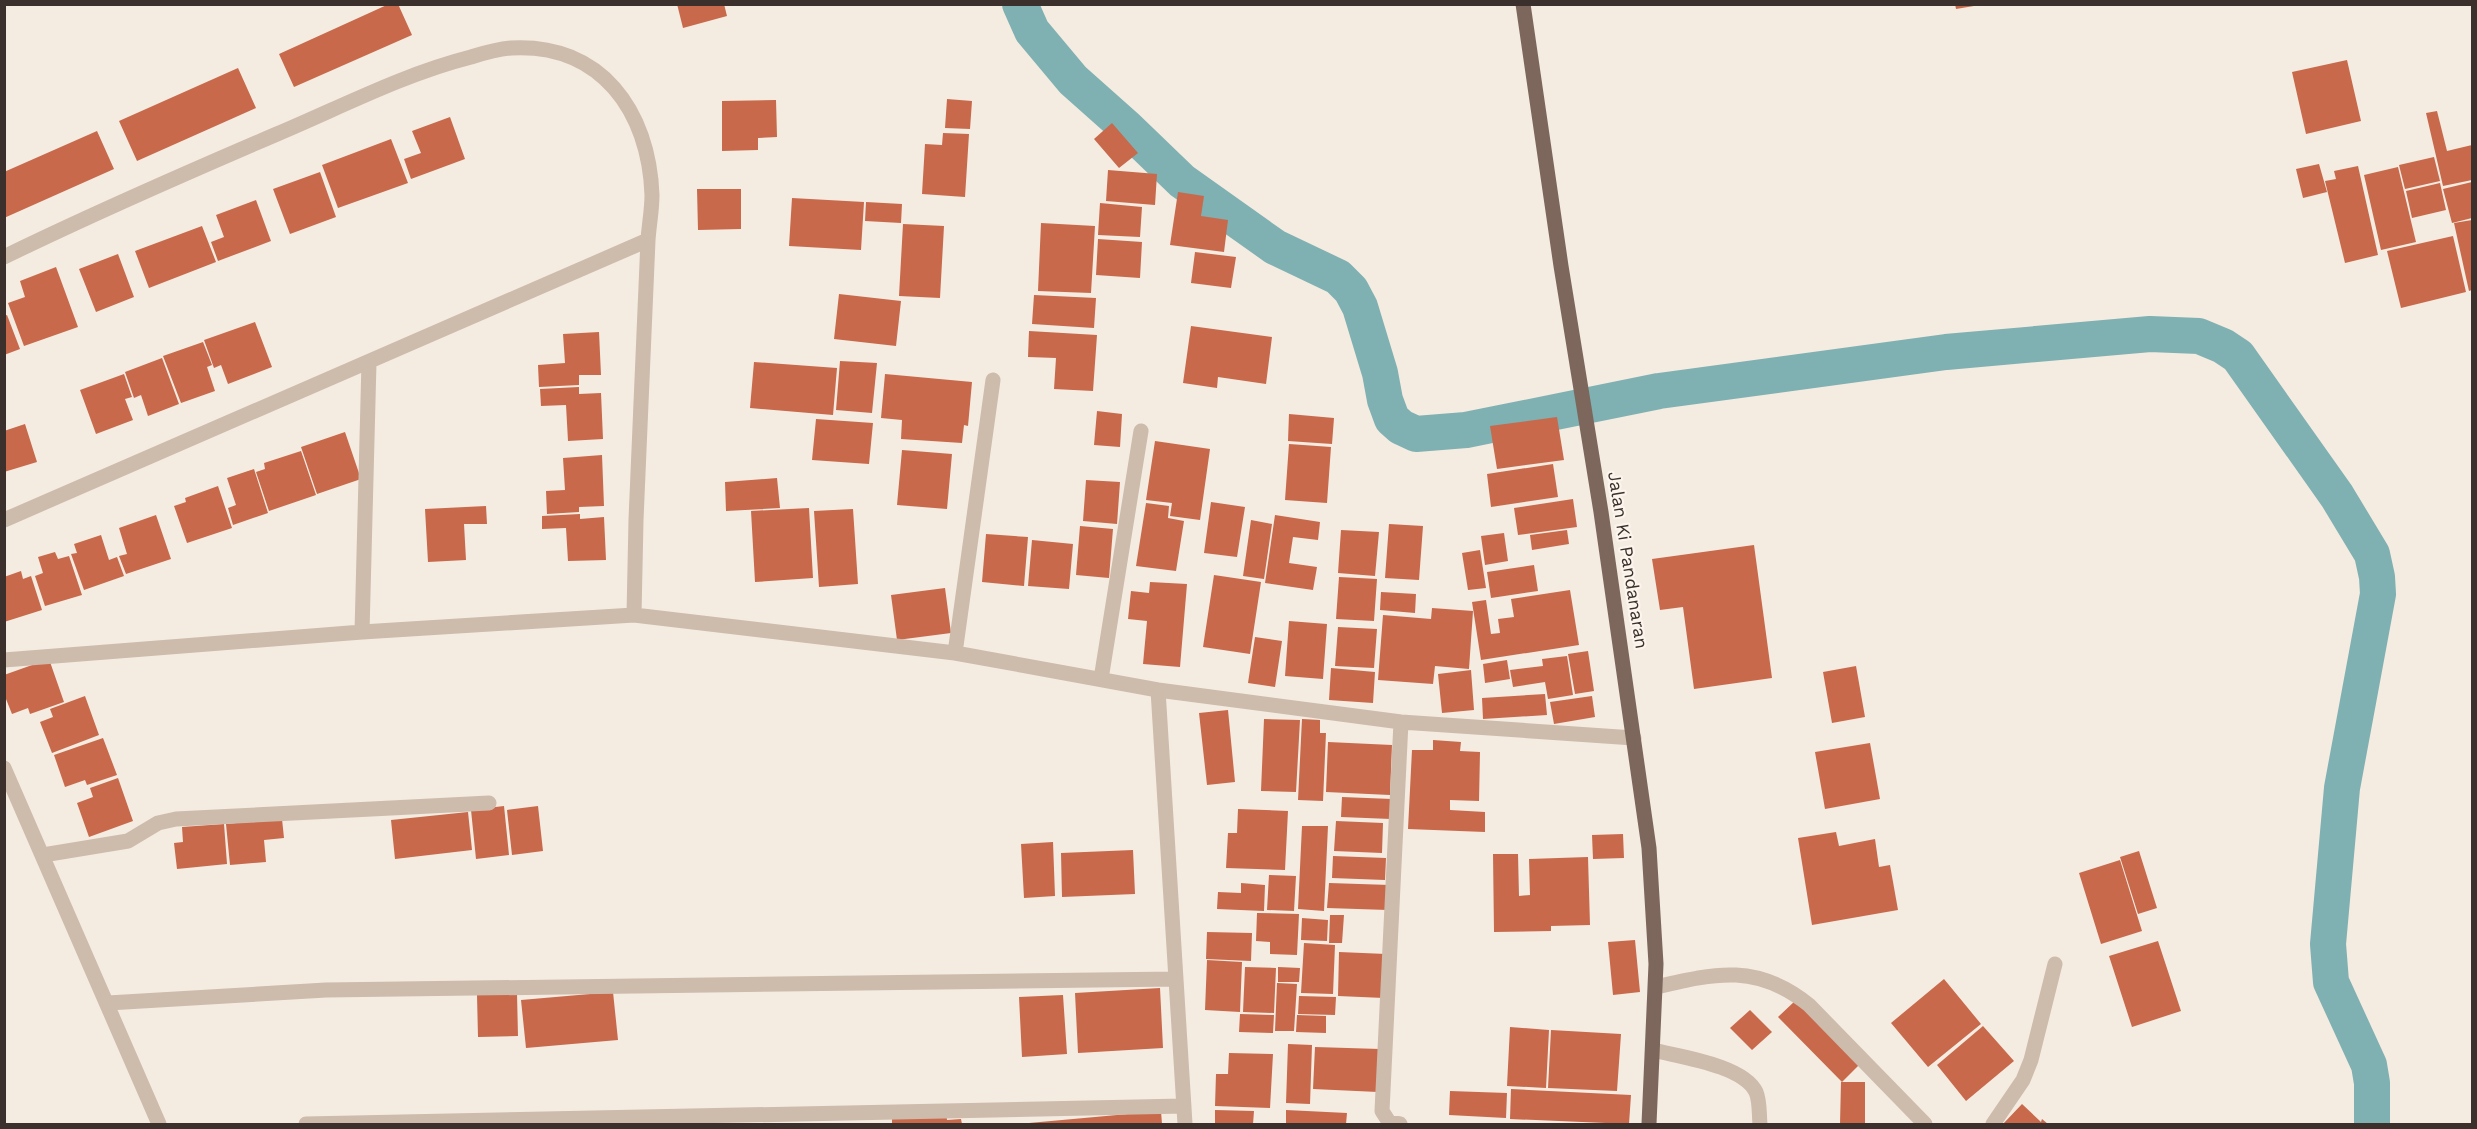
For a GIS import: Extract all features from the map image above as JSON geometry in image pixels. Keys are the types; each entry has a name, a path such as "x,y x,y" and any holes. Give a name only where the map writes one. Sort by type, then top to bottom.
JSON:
{"main road":[{"name":"Jalan Ki Pandanaran","path":"1523,4 1634,738 1652,881 1656,987 1649,1125"}],"street":[{"path":"4,257 95,212 430,68 510,48 544,50 592,66 616,88 629,106 637,124 649,166 652,198 648,240 634,615"},
{"path":"4,520 648,240"},
{"path":"362,632 369,362"},
{"path":"955,653 993,380"},
{"path":"1101,679 1141,431"},
{"path":"4,660 362,632 634,615 955,653 1158,690 1401,722 1634,738"},
{"path":"1158,690 1185,1125"},
{"path":"1400,1125 1389,1122 1382,1111 1401,722"},
{"path":"4,768 108,1003 159,1125"},
{"path":"43,855 128,841 158,823 176,819 489,802"},
{"path":"1993,1125 2023,1080 2031,1060 2055,964"},
{"path":"1656,987 1709,975 1742,975 1762,979 1794,992 1924,1125"},
{"path":"108,1003 326,990 1176,979"},
{"path":"1653,1050 1734,1071 1747,1080 1756,1093 1760,1125"},
{"path":"306,1125 1184,1106"}],"building":[{"path":"389,4 398,4 412,35 294,87 279,54"},
{"path":"677,4 724,4 727,16 683,28"},
{"path":"1955,4 1974,4 1974,6 1956,9"},
{"path":"2347,60 2361,121 2306,134 2292,72"},
{"path":"238,68 256,108 137,161 119,121"},
{"path":"947,99 972,101 970,129 945,128"},
{"path":"776,100 777,137 758,138 758,150 722,151 722,101"},
{"path":"2437,111 2447,151 2472,145 2472,180 2443,186 2426,113"},
{"path":"450,117 465,159 411,179 404,159 421,153 412,131"},
{"path":"1112,123 1138,153 1119,168 1094,139"},
{"path":"97,131 114,169 4,218 4,172"},
{"path":"943,133 969,134 965,197 922,194 925,144 942,145"},
{"path":"391,139 408,183 338,208 322,165"},
{"path":"2434,157 2440,181 2405,189 2399,165"},
{"path":"2319,164 2327,192 2303,198 2296,169"},
{"path":"2358,166 2378,255 2345,263 2325,181 2336,179 2334,171"},
{"path":"2398,167 2416,242 2381,250 2364,175"},
{"path":"1108,170 1157,174 1155,205 1106,201"},
{"path":"320,172 336,217 290,234 273,189"},
{"path":"2472,182 2472,218 2452,223 2443,189"},
{"path":"2440,183 2446,210 2412,218 2406,191"},
{"path":"697,189 741,189 741,229 698,230"},
{"path":"1178,192 1204,196 1201,216 1228,220 1224,252 1170,245"},
{"path":"792,198 864,202 861,250 789,246"},
{"path":"256,200 271,241 218,261 211,242 224,237 216,215"},
{"path":"866,202 902,204 901,223 865,221"},
{"path":"1100,203 1142,207 1140,237 1098,235"},
{"path":"2472,220 2472,290 2469,291 2454,223"},
{"path":"1041,223 1095,226 1091,293 1038,291"},
{"path":"903,224 944,226 940,298 899,296"},
{"path":"202,226 216,262 149,288 135,251"},
{"path":"2453,236 2466,292 2401,308 2387,251"},
{"path":"1098,239 1142,242 1140,278 1096,275"},
{"path":"1195,252 1236,257 1231,288 1191,283"},
{"path":"118,254 134,297 96,312 79,269"},
{"path":"56,267 78,327 24,346 8,303 25,297 20,281"},
{"path":"839,294 901,301 896,346 834,339"},
{"path":"1034,295 1096,298 1094,328 1032,324"},
{"path":"7,315 20,349 4,355 4,316"},
{"path":"255,322 272,367 228,384 221,365 214,368 204,340"},
{"path":"1191,326 1272,337 1266,384 1218,377 1217,388 1183,383"},
{"path":"1029,331 1097,335 1093,391 1054,389 1056,358 1028,357"},
{"path":"599,332 601,375 579,375 579,385 539,387 538,365 565,363 563,334"},
{"path":"203,342 212,365 207,367 215,391 181,403 163,356"},
{"path":"162,358 179,404 148,416 141,395 134,398 125,372"},
{"path":"840,361 877,363 872,413 836,410"},
{"path":"754,362 837,368 833,415 750,408"},
{"path":"124,374 132,397 125,399 133,420 96,434 80,390"},
{"path":"885,374 972,382 968,426 964,425 962,443 901,439 902,420 881,418"},
{"path":"579,387 579,394 601,393 603,439 568,441 566,405 541,406 540,389"},
{"path":"1097,411 1122,414 1120,447 1094,445"},
{"path":"1289,414 1334,418 1332,444 1288,441"},
{"path":"1557,417 1564,460 1497,469 1490,426"},
{"path":"816,419 873,423 869,464 812,460"},
{"path":"25,424 37,462 4,472 4,431"},
{"path":"345,432 361,479 317,494 301,447"},
{"path":"1155,441 1210,449 1200,520 1170,516 1172,503 1146,500"},
{"path":"1289,444 1331,447 1327,503 1285,500"},
{"path":"902,450 952,454 947,509 897,505"},
{"path":"301,451 316,495 269,511 256,472 265,469 264,463"},
{"path":"602,455 604,506 579,507 579,512 547,514 546,491 565,490 563,458"},
{"path":"1553,464 1558,497 1491,507 1487,474"},
{"path":"254,469 268,513 233,525 228,508 236,505 227,478"},
{"path":"777,478 780,508 726,511 725,482"},
{"path":"1086,480 1120,482 1117,524 1083,521"},
{"path":"218,486 232,528 187,543 174,506 186,502 185,498"},
{"path":"1573,499 1577,527 1518,535 1514,508"},
{"path":"1211,502 1245,507 1237,557 1204,553"},
{"path":"1146,503 1169,506 1168,518 1184,521 1176,571 1136,566"},
{"path":"486,506 487,524 464,524 466,560 428,562 425,509"},
{"path":"809,508 813,578 755,582 751,511"},
{"path":"853,509 858,584 819,587 814,511"},
{"path":"580,514 580,519 604,517 606,560 568,561 566,528 542,529 542,516"},
{"path":"156,515 171,559 126,574 119,556 127,554 119,528"},
{"path":"1275,515 1320,522 1318,540 1293,537 1289,563 1317,567 1313,590 1265,583"},
{"path":"1251,520 1272,524 1264,579 1243,576"},
{"path":"1389,524 1423,526 1419,580 1385,578"},
{"path":"1080,526 1113,529 1109,578 1076,575"},
{"path":"1341,530 1379,532 1375,576 1338,573"},
{"path":"1567,530 1569,544 1532,550 1530,535"},
{"path":"1504,533 1508,561 1485,565 1481,536"},
{"path":"986,534 1028,537 1024,586 982,582"},
{"path":"101,535 109,560 117,557 124,576 84,590 71,554 77,553 74,544"},
{"path":"1032,540 1073,544 1069,589 1028,586"},
{"path":"1754,545 1772,678 1694,689 1683,607 1660,610 1652,559"},
{"path":"1480,550 1486,588 1468,590 1462,553"},
{"path":"55,552 58,559 69,556 82,595 45,606 35,576 43,573 38,557"},
{"path":"1534,565 1538,591 1491,598 1487,572"},
{"path":"21,571 23,579 31,576 42,610 4,622 4,577"},
{"path":"1214,575 1261,582 1250,654 1203,647"},
{"path":"1339,577 1377,579 1374,621 1336,619"},
{"path":"1150,582 1187,584 1180,667 1143,664 1147,621 1128,619 1131,591 1149,593"},
{"path":"945,588 951,633 897,640 891,595"},
{"path":"1570,590 1579,645 1481,660 1472,602 1486,600 1491,634 1500,633 1498,619 1514,617 1511,599"},
{"path":"1381,592 1416,594 1415,613 1380,610"},
{"path":"1432,608 1473,611 1469,669 1435,666 1433,684 1378,680 1383,615 1431,619"},
{"path":"1289,621 1327,624 1323,679 1285,676"},
{"path":"1338,627 1377,629 1374,668 1335,666"},
{"path":"1255,637 1282,641 1275,687 1248,683"},
{"path":"1588,651 1594,691 1575,694 1568,654"},
{"path":"1567,656 1573,695 1548,699 1545,682 1513,687 1510,670 1543,666 1542,659"},
{"path":"49,659 64,702 30,714 28,708 12,714 4,694 4,675"},
{"path":"1507,660 1510,679 1485,683 1483,664"},
{"path":"1856,666 1865,717 1832,723 1823,672"},
{"path":"1331,668 1375,672 1373,703 1329,700"},
{"path":"1471,670 1474,710 1442,713 1438,674"},
{"path":"1545,694 1547,715 1483,719 1482,698"},
{"path":"85,696 99,735 52,753 40,722 53,717 50,709"},
{"path":"1592,696 1595,717 1554,724 1550,702"},
{"path":"1228,710 1235,782 1207,785 1199,713"},
{"path":"1264,719 1300,720 1296,792 1261,791"},
{"path":"1302,719 1320,720 1320,733 1326,733 1323,801 1298,800"},
{"path":"103,738 117,775 87,785 85,780 65,787 54,755"},
{"path":"1433,740 1461,742 1460,751 1480,752 1479,801 1450,800 1450,810 1485,812 1485,832 1408,829 1412,750 1433,750"},
{"path":"1328,742 1392,745 1390,795 1326,792"},
{"path":"1870,743 1880,799 1825,809 1815,752"},
{"path":"118,778 133,821 89,837 77,803 93,797 90,788"},
{"path":"1342,797 1392,799 1391,819 1341,817"},
{"path":"504,806 509,855 476,859 471,810"},
{"path":"538,806 543,851 512,855 507,810"},
{"path":"1238,809 1288,811 1285,870 1226,868 1228,833 1237,833"},
{"path":"468,812 472,850 395,859 391,820"},
{"path":"282,819 284,838 264,840 266,862 230,865 226,824"},
{"path":"1336,821 1383,823 1382,853 1334,851"},
{"path":"224,824 227,864 177,869 174,843 183,842 182,827"},
{"path":"1302,826 1328,826 1324,911 1298,909"},
{"path":"1836,832 1839,846 1875,839 1879,867 1890,865 1898,910 1812,925 1798,838"},
{"path":"1623,834 1624,858 1593,859 1592,835"},
{"path":"1053,842 1055,896 1024,898 1021,844"},
{"path":"1133,850 1135,894 1062,897 1061,853"},
{"path":"2139,851 2157,908 2138,914 2120,857"},
{"path":"1493,854 1518,854 1519,896 1530,895 1529,859 1588,857 1590,925 1551,926 1551,931 1494,932"},
{"path":"1333,856 1386,858 1385,880 1332,878"},
{"path":"2120,860 2142,931 2101,944 2079,873"},
{"path":"1269,875 1296,876 1294,911 1267,910"},
{"path":"1241,883 1265,885 1264,911 1217,909 1218,892 1241,893"},
{"path":"1329,883 1390,885 1388,910 1327,908"},
{"path":"1257,913 1299,914 1297,955 1270,954 1270,942 1256,941"},
{"path":"1330,915 1344,915 1342,943 1329,943"},
{"path":"1302,918 1328,920 1327,941 1301,940"},
{"path":"1207,932 1252,933 1251,961 1206,959"},
{"path":"1635,940 1640,992 1613,995 1608,942"},
{"path":"2158,941 2181,1011 2132,1027 2109,956"},
{"path":"1304,943 1335,945 1333,994 1301,993"},
{"path":"1339,952 1386,954 1384,998 1338,996"},
{"path":"1207,960 1242,962 1240,1012 1205,1010"},
{"path":"1245,967 1276,968 1274,1013 1243,1012"},
{"path":"1278,967 1300,968 1299,982 1278,982"},
{"path":"1944,979 1981,1024 1928,1067 1891,1023"},
{"path":"1277,983 1297,984 1294,1031 1275,1031"},
{"path":"1160,988 1163,1048 1078,1053 1075,993"},
{"path":"613,992 618,1040 526,1048 521,1000"},
{"path":"517,994 518,1036 478,1037 477,995"},
{"path":"1063,995 1067,1054 1022,1057 1019,997"},
{"path":"1299,996 1336,997 1335,1015 1298,1014"},
{"path":"1796,1000 1860,1064 1842,1082 1778,1017"},
{"path":"1750,1010 1772,1032 1752,1050 1730,1028"},
{"path":"1240,1014 1274,1015 1273,1033 1239,1032"},
{"path":"1297,1015 1326,1016 1326,1033 1296,1032"},
{"path":"1983,1026 2014,1061 1966,1101 1937,1065"},
{"path":"1510,1027 1549,1030 1546,1088 1507,1086"},
{"path":"1551,1030 1621,1034 1617,1091 1548,1088"},
{"path":"1288,1044 1312,1045 1310,1104 1286,1103"},
{"path":"1315,1047 1380,1049 1378,1092 1313,1089"},
{"path":"1229,1053 1273,1054 1270,1108 1215,1106 1216,1074 1228,1074"},
{"path":"1841,1082 1865,1082 1865,1124 1840,1124"},
{"path":"1511,1089 1631,1095 1629,1124 1510,1119"},
{"path":"1450,1091 1507,1093 1506,1118 1449,1115"},
{"path":"2022,1104 2041,1122 2042,1119 2048,1124 2003,1124"},
{"path":"1215,1110 1254,1111 1253,1124 1215,1124"},
{"path":"1286,1110 1347,1113 1346,1124 1286,1124"},
{"path":"1161,1111 1162,1124 1029,1124 1029,1123"},
{"path":"946,1112 947,1120 961,1119 962,1124 892,1124 892,1114"}],"waterway":[{"path":"1020,4 1032,31 1073,80 1182,181 1275,247 1338,277 1351,290 1360,307 1392,419 1401,427 1416,434 1466,430 1659,391 1946,352 2150,334 2199,336 2223,346 2238,356 2337,496 2372,554 2377,577 2378,594 2342,788 2328,944 2331,982 2369,1065 2372,1083 2372,1124"}]}
